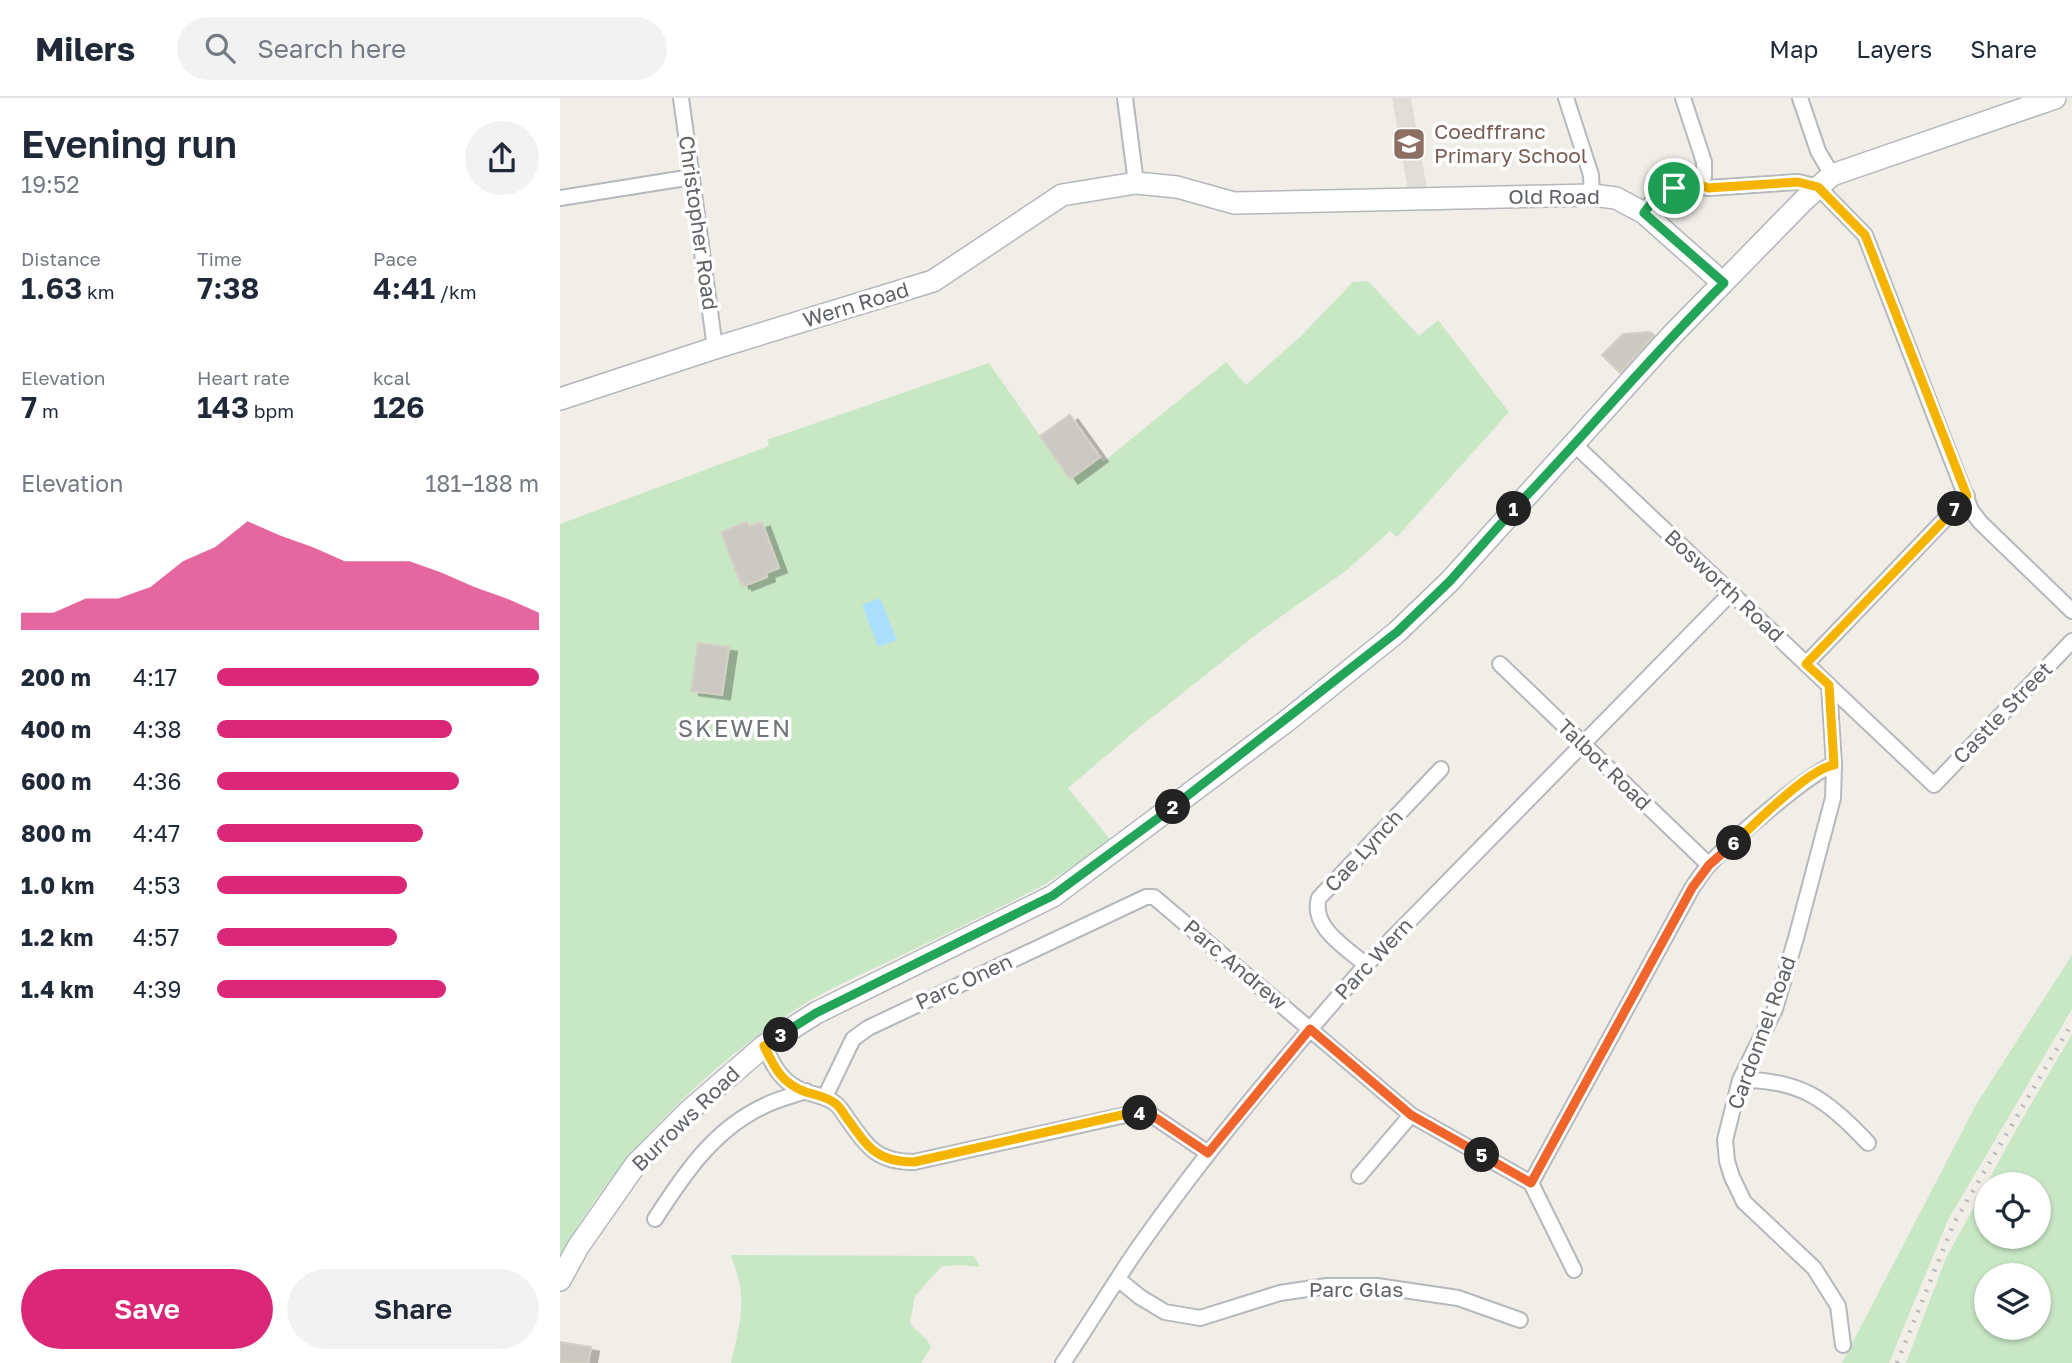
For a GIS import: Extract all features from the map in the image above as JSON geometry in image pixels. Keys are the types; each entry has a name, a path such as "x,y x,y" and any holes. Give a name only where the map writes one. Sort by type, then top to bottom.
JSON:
{"main road":[{"path":"1724,283 1825,181 2056,98"},
{"name":"Old Road","path":"1136,183 1177,187 1234,203 1592,195 1616,198 1644,213 1724,283"},
{"name":"Wern Road","path":"560,399 933,281 1062,195 1136,183"},
{"name":"Burrows Road","path":"560,1280 578,1247 636,1164 690,1110 764,1046 816,1013 1052,896 1288,720 1397,632 1450,581 1672,335 1724,283"}],"street":[{"name":"Christopher Road","path":"681,98 715,348"},
{"path":"1125,98 1136,183"},
{"path":"1566,98 1591,175 1592,195"},
{"path":"1644,213 1657,195 1695,182 1703,176 1704,162 1683,98"},
{"path":"1800,98 1825,181 1865,235 1971,510 1980,522 2072,611"},
{"path":"560,198 692,177"},
{"path":"1695,182 1708,188 1825,181"},
{"name":"Bosworth Road","path":"1575,445 1934,785"},
{"path":"1806,664 1967,496"},
{"name":"Parc Wern","path":"1063,1363 1135,1252 1208,1153 1310,1029 1366,965 1731,593"},
{"name":"Castle Street","path":"1934,785 2072,641"},
{"name":"Talbot Road","path":"1500,664 1709,865"},
{"name":"Cardonnel Road","path":"1829,685 1834,765 1833,798 1797,938 1775,1009 1740,1080 1725,1140 1727,1161 1744,1202 1814,1268 1838,1306 1843,1345"},
{"path":"1574,1270 1531,1183 1692,888 1709,865 1796,788 1827,766 1834,765"},
{"name":"Cae Lynch","path":"1366,965 1321,924 1316,908 1319,898 1441,769"},
{"name":"Parc Onen","path":"825,1097 853,1039 868,1028 1146,897 1154,897"},
{"name":"Parc Andrew","path":"1154,897 1411,1115 1531,1183"},
{"path":"764,1046 778,1074 793,1088 825,1097 837,1105 869,1148 880,1156 897,1162 914,1162 1139,1112 1153,1116 1208,1153"},
{"path":"1740,1080 1779,1081 1808,1092 1845,1118 1868,1143"},
{"path":"655,1219 699,1157 728,1126 765,1105 806,1091"},
{"path":"1359,1176 1411,1115"},
{"name":"Parc Glas","path":"1118,1279 1165,1312 1200,1318 1280,1293 1327,1286 1377,1286 1458,1298 1520,1320"}],"shaded area":[{"name":"Coedffranc Primary School","path":"1392,98 1411,98 1427,189 1408,190"}],"green space":[{"path":"1368,281 1419,336 1438,320 1509,412 1397,537 1390,531 1347,570 1262,630 1068,788 1110,839 1044,885 806,1003 734,1054 667,1114 636,1148 582,1219 560,1256 560,524 769,446 767,440 989,363 1040,436 1070,415 1103,462 1226,362 1246,385 1301,336 1353,282"},
{"path":"2072,955 2072,1009 1948,1220 1889,1363 1842,1363 1977,1103"},
{"path":"2072,1034 2072,1363 1906,1363 1946,1258 1974,1207 1974,1249 2051,1249 2051,1172 1993,1172"},
{"path":"730,1255 974,1256 980,1267 942,1266 915,1296 910,1323 931,1347 921,1363 731,1363 740,1322 741,1296 736,1269"}],"water":[{"path":"880,598 897,640 878,647 862,605"}],"building":[{"path":"1650,332 1654,335 1620,373 1602,355 1623,334"},
{"path":"1070,415 1100,457 1070,479 1040,436"},
{"path":"747,522 749,526 762,522 779,568 766,573 767,577 744,586 721,532"},
{"path":"698,643 729,647 722,695 691,691"},
{"path":"560,1342 591,1347 588,1363 560,1363"}],"railway":[{"path":"1897,1363 1954,1223 2072,1023"}],"place":[{"name":"Coedffranc Primary School","path":"1409,144"}],"district":[{"name":"SKEWEN","path":"735,729"}],"route":[{"path":"1695,182 1708,188 1798,182 1818,187 1865,235 1967,496 1806,664 1829,685 1834,765 1827,766 1796,788 1709,865 1692,888 1531,1183 1411,1115 1310,1029 1208,1153 1153,1116 1139,1112 914,1162 897,1162 880,1156 869,1148 837,1105 825,1097 793,1088 778,1074 764,1046 816,1013 1052,896 1288,720 1397,632 1450,581 1672,335 1724,283 1644,213 1657,195 1674,188 1695,182"}]}
